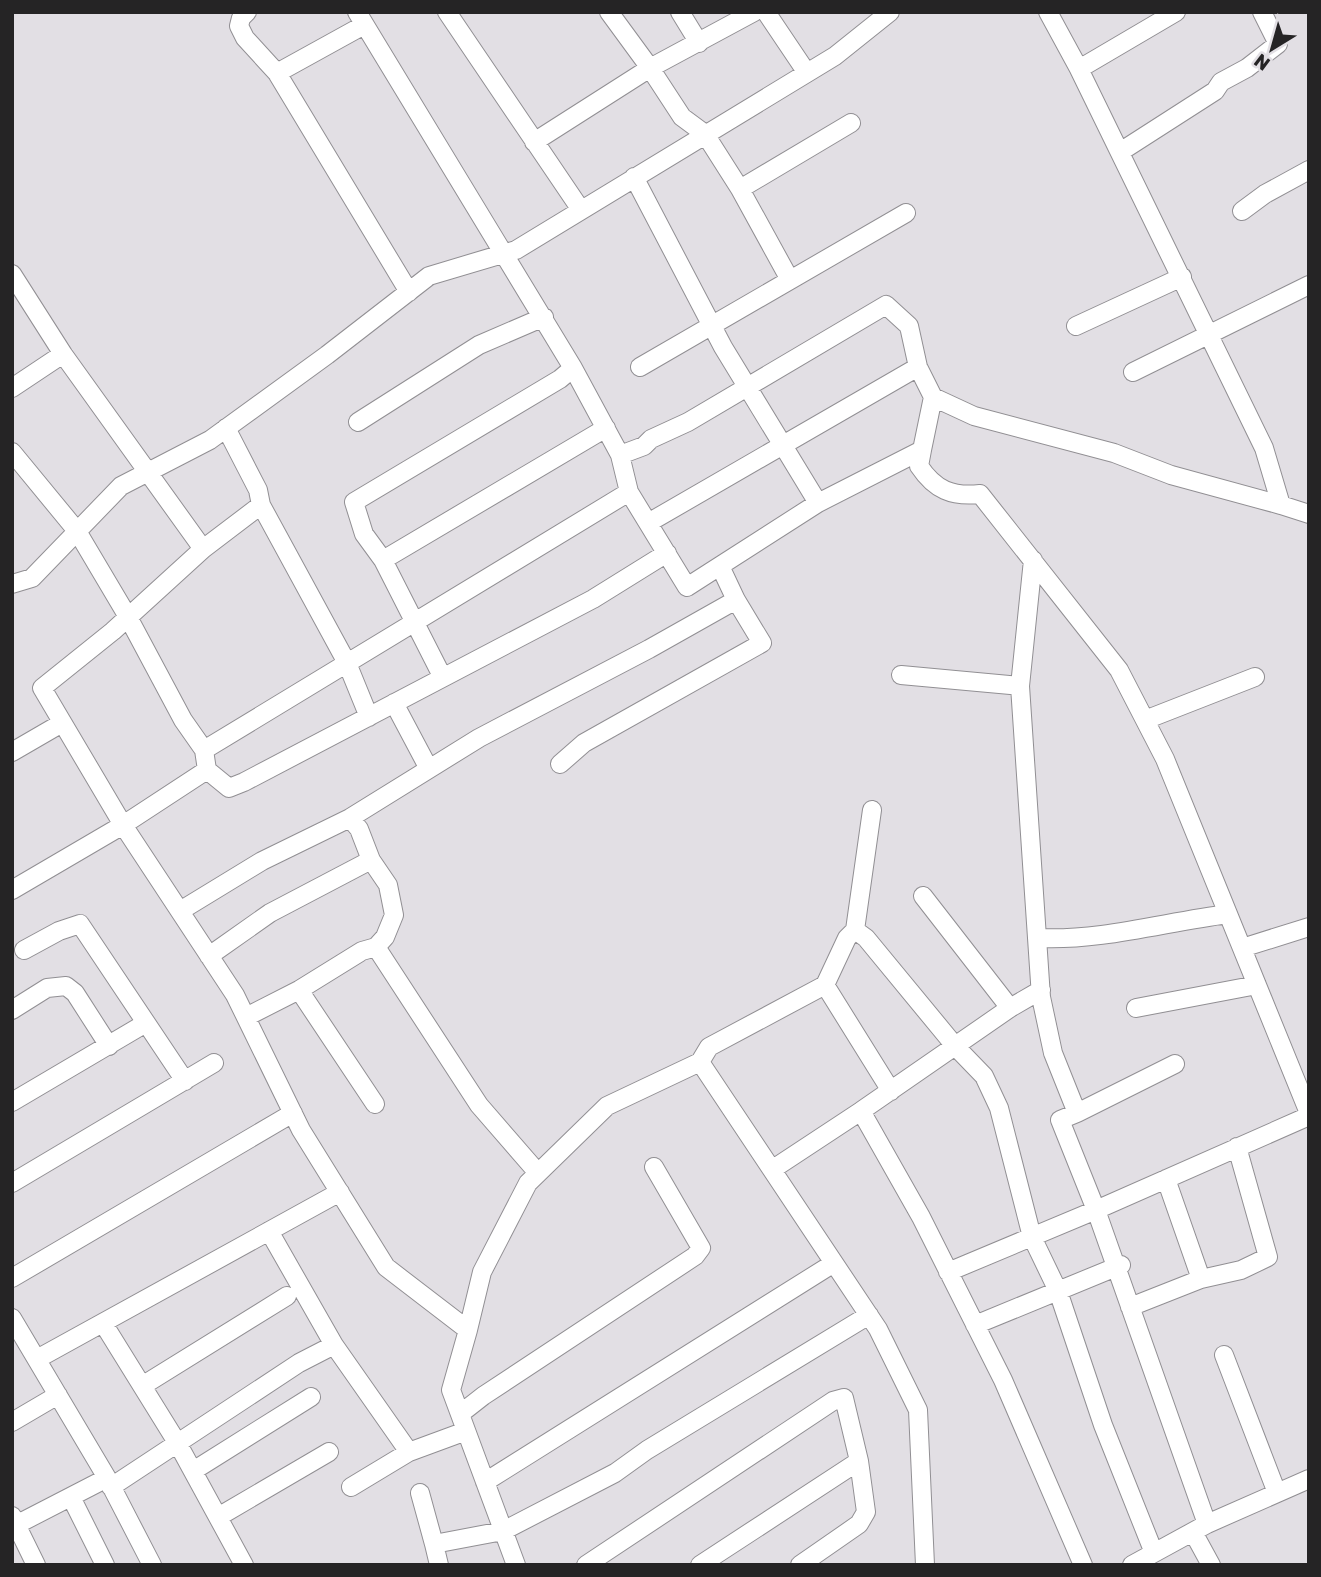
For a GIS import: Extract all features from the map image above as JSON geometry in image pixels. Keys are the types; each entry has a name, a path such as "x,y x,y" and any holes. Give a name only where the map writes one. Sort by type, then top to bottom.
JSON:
{"street":[{"path":"247,12 241,18 240,26 245,38 277,73 409,292"},
{"path":"447,12 580,210"},
{"path":"609,12 682,117 705,134 740,189 790,280"},
{"path":"680,12 699,43"},
{"path":"534,142 650,68 754,12"},
{"path":"766,12 807,72"},
{"path":"12,584 32,578 121,486 210,440 429,276 516,250 835,56 890,12"},
{"path":"1048,12 1079,69 1264,448 1281,505"},
{"path":"1079,69 1176,12"},
{"path":"1120,152 1214,91 1221,82 1247,68 1278,44 1262,12"},
{"path":"277,73 360,19 544,317 620,455 629,492 687,587 818,503 922,450"},
{"path":"740,189 851,123"},
{"path":"1241,211 1265,194 1309,170"},
{"path":"634,177 712,325 818,503"},
{"path":"640,367 906,213"},
{"path":"12,274 63,354 203,549"},
{"path":"1076,326 1182,277"},
{"path":"1133,372 1309,285"},
{"path":"620,455 644,446 651,439 688,422 886,305 909,326 918,367 933,397 919,466 929,481 958,496 980,494 1119,670 1166,758 1309,1114 1096,1210 948,1272"},
{"path":"358,422 479,345 544,317"},
{"path":"12,388 63,354"},
{"path":"648,523 918,367"},
{"path":"442,676 383,560 364,534 354,502 560,379 573,368"},
{"path":"933,397 974,416 1114,453 1171,475 1309,514"},
{"path":"226,428 258,490 261,505 347,663 369,717"},
{"path":"383,560 606,428"},
{"path":"14,460 77,531 128,617 183,720 204,750 207,770 229,788 593,598 667,553"},
{"path":"204,750 629,492"},
{"path":"261,505 203,549 128,617 41,688 123,825 235,995 293,1112 386,1267 467,1330"},
{"path":"1033,560 1020,686 1041,990 1053,1053 1077,1113"},
{"path":"561,764 584,743 762,643 736,600 720,566"},
{"path":"180,911 262,861 350,818 479,738 736,600"},
{"path":"901,675 1020,686"},
{"path":"1145,720 1255,677"},
{"path":"394,703 429,769"},
{"path":"12,752 62,723"},
{"path":"12,890 123,825 207,770"},
{"path":"516,1565 451,1390 482,1272 528,1183 607,1106 700,1062 709,1047 825,985 847,938 855,930 872,810"},
{"path":"246,1017 299,990 362,951 376,947 385,937 394,915 388,885 371,860 359,829 350,818"},
{"path":"209,956 270,913 371,860"},
{"path":"923,896 1010,1007"},
{"path":"1038,938 1078,939 1228,914"},
{"path":"24,950 59,931 79,924 185,1081"},
{"path":"1242,948 1309,927"},
{"path":"855,930 866,938 955,1046 984,1076 999,1108 1032,1237 1058,1291 1103,1425 1154,1553"},
{"path":"376,947 479,1105 538,1173"},
{"path":"825,985 891,1091"},
{"path":"1136,1008 1257,985"},
{"path":"12,1010 47,988 66,986 75,993 108,1046"},
{"path":"299,990 375,1104"},
{"path":"773,1169 891,1091 1010,1007 1041,990"},
{"path":"12,1102 146,1023"},
{"path":"700,1062 869,1315 918,1410 925,1565"},
{"path":"12,1182 215,1063"},
{"path":"1175,1064 1060,1121 1119,1266 1212,1565"},
{"path":"861,1111 1003,1380 1083,1565"},
{"path":"12,1278 293,1112"},
{"path":"1130,1307 1201,1279 1241,1270 1268,1257 1237,1147"},
{"path":"351,1487 463,1423 483,1396 695,1256 701,1248 654,1167"},
{"path":"1166,1179 1201,1279"},
{"path":"37,1359 340,1192"},
{"path":"269,1231 334,1345 409,1452"},
{"path":"485,1482 834,1263"},
{"path":"975,1325 1119,1266"},
{"path":"142,1386 287,1296"},
{"path":"434,1544 503,1531 615,1473 647,1450 869,1315"},
{"path":"12,1318 109,1483 152,1565"},
{"path":"103,1323 178,1444 244,1565"},
{"path":"36,1565 13,1523 109,1483 178,1444 299,1363 334,1345"},
{"path":"1224,1355 1277,1493"},
{"path":"12,1422 58,1395"},
{"path":"193,1471 312,1397"},
{"path":"586,1565 833,1401 845,1398 859,1461 866,1513 859,1524 800,1565"},
{"path":"218,1517 328,1452"},
{"path":"699,1565 859,1461"},
{"path":"1132,1565 1200,1528 1309,1479"},
{"path":"420,1493 439,1565"},
{"path":"71,1497 105,1565"}]}
